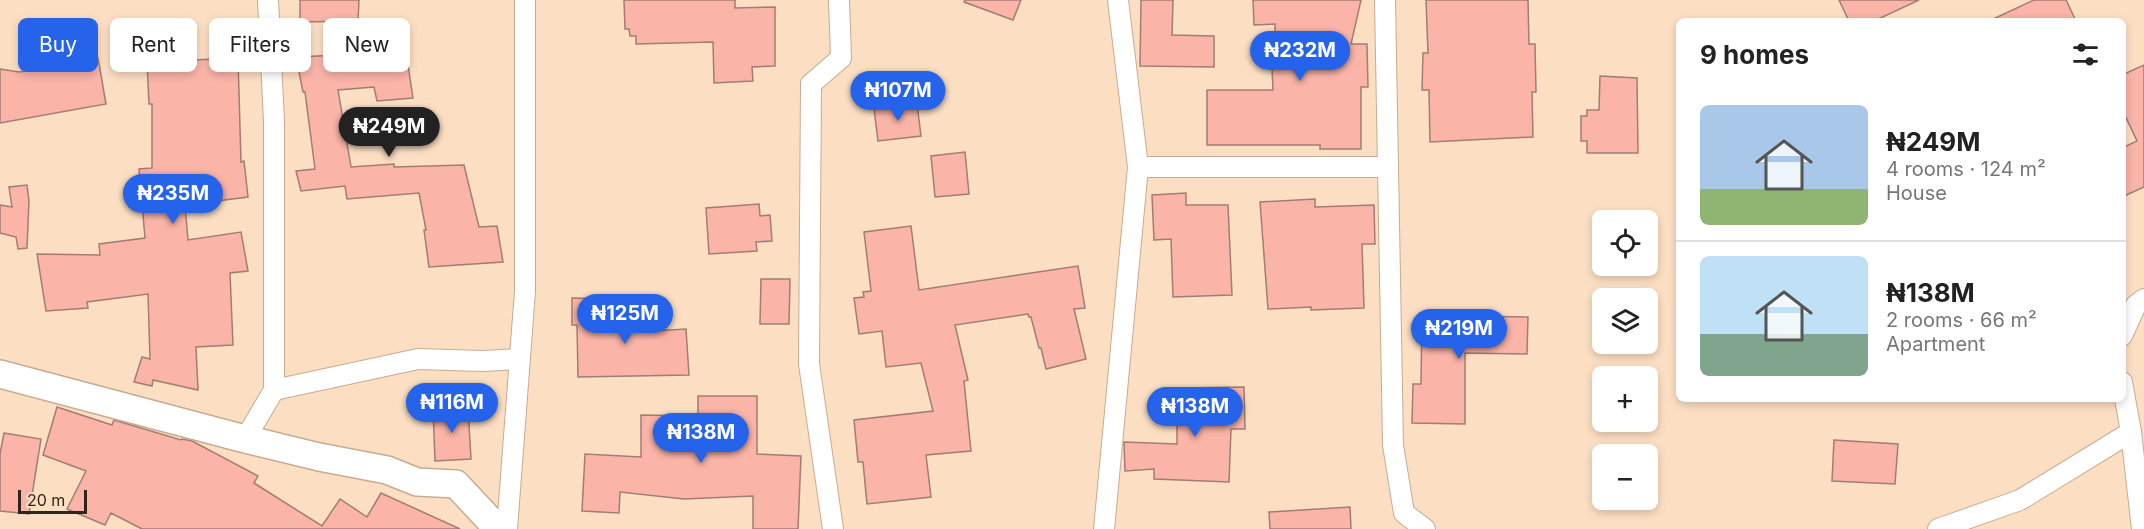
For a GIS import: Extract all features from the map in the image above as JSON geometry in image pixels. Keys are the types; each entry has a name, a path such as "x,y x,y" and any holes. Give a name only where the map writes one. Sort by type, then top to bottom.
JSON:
{"street":[{"path":"245,440 274,390 274,121 268,0"},
{"path":"507,529 525,291 525,0"},
{"path":"833,529 809,364 811,84 841,58 839,0"},
{"path":"1104,529 1138,167 1119,0"},
{"path":"1385,0 1393,445 1404,513 1425,529"},
{"path":"1138,167 1388,167"},
{"path":"2126,327 2136,305 2144,299"},
{"path":"274,390 418,359 483,361 520,359"},
{"path":"0,374 245,440 387,470 417,482 456,484 498,529"},
{"path":"2126,402 2142,529"},
{"path":"1938,529 2020,500 2131,432"}],"building":[{"path":"300,0 359,0 358,18 323,18 323,22 311,22 311,18 300,18"},
{"path":"624,0 735,0 735,8 775,7 775,66 752,67 753,81 714,83 713,42 636,44 636,36 630,36 629,29 625,29"},
{"path":"965,0 1021,0 1013,20 964,2"},
{"path":"1141,0 1173,0 1172,35 1214,36 1214,67 1140,66"},
{"path":"1253,0 1361,0 1351,44 1367,44 1368,87 1361,87 1361,149 1320,149 1320,145 1207,145 1207,90 1273,90 1272,68 1276,68 1275,24 1254,25"},
{"path":"1426,0 1528,0 1529,44 1535,44 1536,92 1532,92 1533,137 1430,142 1429,90 1422,90 1423,53 1428,53"},
{"path":"1839,0 1919,0 1880,18 1848,18"},
{"path":"2034,0 2066,0 2075,18 1995,18"},
{"path":"311,56 323,56 323,72 409,72 413,98 377,101 374,87 338,90 351,167 394,164 394,167 464,165 479,227 497,226 503,262 429,267 424,230 426,230 419,193 347,199 345,186 301,191 296,171 315,169 305,92 303,92 299,72 311,72"},
{"path":"98,58 106,104 0,123 0,69 18,72 98,72"},
{"path":"209,59 209,72 238,72 241,162 244,161 248,197 185,205 188,240 241,232 248,271 230,273 233,345 196,347 198,390 153,380 152,386 134,382 142,357 150,359 148,294 87,302 88,308 46,311 37,254 100,255 99,244 145,238 139,169 152,168 152,104 149,104 147,72 197,72 197,60"},
{"path":"2144,65 2144,187 2126,195 2126,146 2137,141 2126,118 2126,73"},
{"path":"1600,76 1637,78 1638,153 1587,153 1587,141 1581,141 1581,116 1587,116 1587,110 1599,110"},
{"path":"917,104 921,136 878,141 874,109"},
{"path":"965,152 969,194 935,197 931,156"},
{"path":"27,185 29,201 27,248 18,249 16,237 0,233 0,205 12,207 9,187"},
{"path":"1186,193 1186,205 1228,205 1232,295 1173,297 1171,239 1154,240 1152,195"},
{"path":"1315,199 1315,207 1374,205 1375,244 1362,244 1364,308 1268,309 1260,202"},
{"path":"759,204 760,216 770,215 772,241 756,242 757,251 709,254 706,208"},
{"path":"911,226 919,290 1078,266 1085,308 1074,309 1086,359 1046,369 1031,317 1028,314 955,325 968,380 964,381 971,451 926,455 931,497 867,504 863,462 858,462 854,420 933,411 921,363 886,367 882,331 859,334 854,298 864,297 863,292 871,291 864,232"},
{"path":"761,279 790,279 789,324 760,324"},
{"path":"572,298 599,299 598,313 637,312 637,332 686,329 689,375 578,377 577,325 572,325"},
{"path":"1422,315 1528,317 1527,354 1465,353 1465,424 1412,423 1413,384 1421,384"},
{"path":"1244,387 1245,429 1231,429 1229,482 1154,479 1154,469 1125,471 1124,442 1177,444 1177,401 1185,401 1185,388"},
{"path":"698,396 757,396 757,454 801,456 798,529 753,529 753,496 684,499 620,492 619,513 582,511 585,454 641,457 641,415 698,416"},
{"path":"57,407 112,425 114,420 181,440 192,441 258,476 254,483 322,526 340,499 367,517 381,493 460,529 142,529 111,513 105,525 67,509 86,471 43,455"},
{"path":"468,407 471,459 435,461 433,409"},
{"path":"4,433 41,439 29,514 0,511 0,454"},
{"path":"1834,440 1898,444 1895,484 1832,481"},
{"path":"1350,507 1351,529 1270,529 1269,512"}]}
